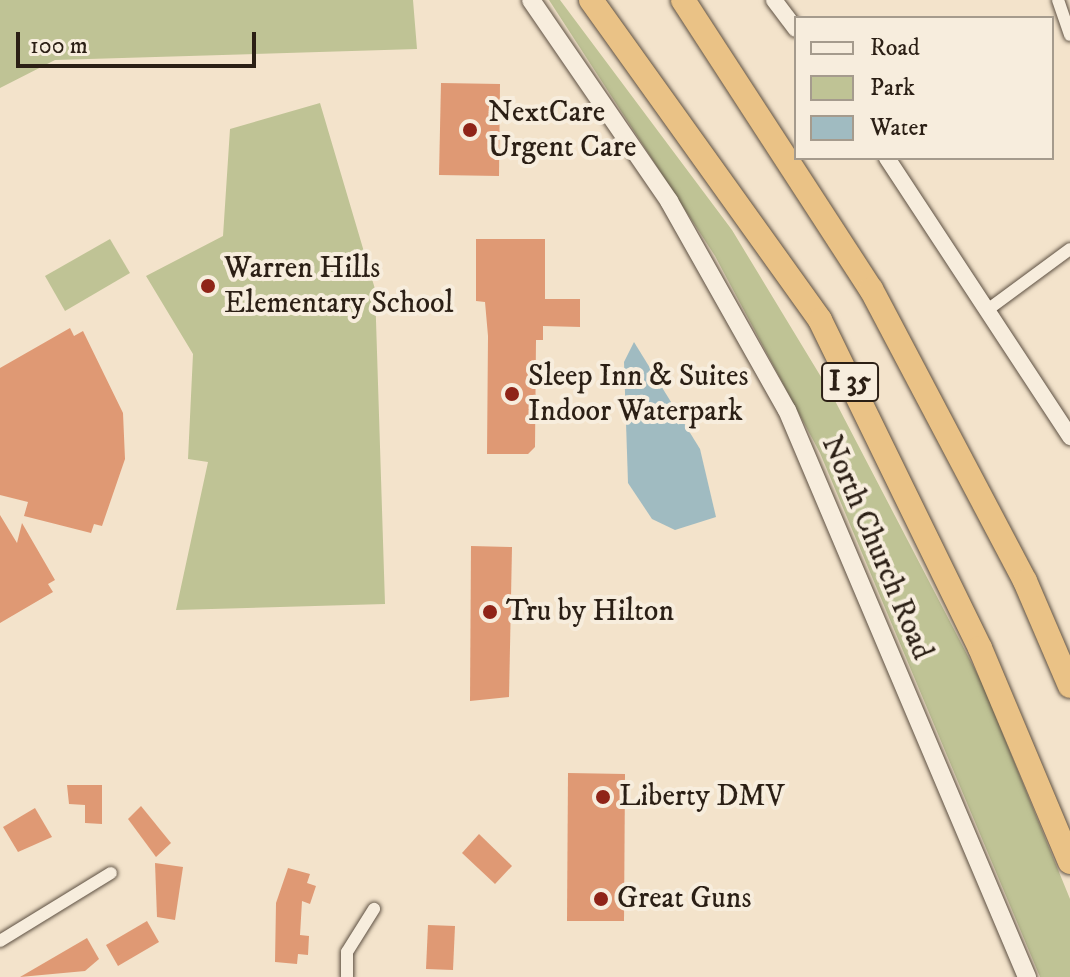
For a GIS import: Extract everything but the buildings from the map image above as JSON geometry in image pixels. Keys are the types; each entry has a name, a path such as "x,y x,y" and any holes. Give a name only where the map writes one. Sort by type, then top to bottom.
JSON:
{"highway":[{"name":"I 35","path":"591,0 820,320 980,648 1070,862"},
{"name":"I 35","path":"683,0 871,289 1025,581 1070,686"}],"main road":[{"name":"North Church Road","path":"531,0 669,201 787,410 1027,977"}],"street":[{"path":"774,0 794,26"},
{"path":"1058,0 1070,35"},
{"path":"888,160 990,308 1070,437"},
{"path":"990,308 1070,249"},
{"path":"0,941 111,873"},
{"path":"347,977 347,952 374,909"}],"green space":[{"path":"0,0 413,0 417,49 55,60 0,88"},
{"path":"549,0 560,0 732,230 832,395 982,683 1070,899 1070,977 1040,977 820,453 715,256"},
{"path":"320,103 375,289 385,604 176,610 208,462 188,459 193,354 146,276 223,236 230,129"},
{"path":"110,239 130,273 65,311 45,276"}],"water":[{"path":"634,342 700,449 716,517 675,530 652,519 628,483 624,362"}],"place":[{"name":"NextCare Urgent Care","path":"470,130"},
{"name":"Warren Hills Elementary School","path":"208,286"},
{"name":"Sleep Inn & Suites Indoor Waterpark","path":"512,394"},
{"name":"Tru by Hilton","path":"490,612"},
{"name":"Liberty DMV","path":"603,797"},
{"name":"Great Guns","path":"601,899"}]}
